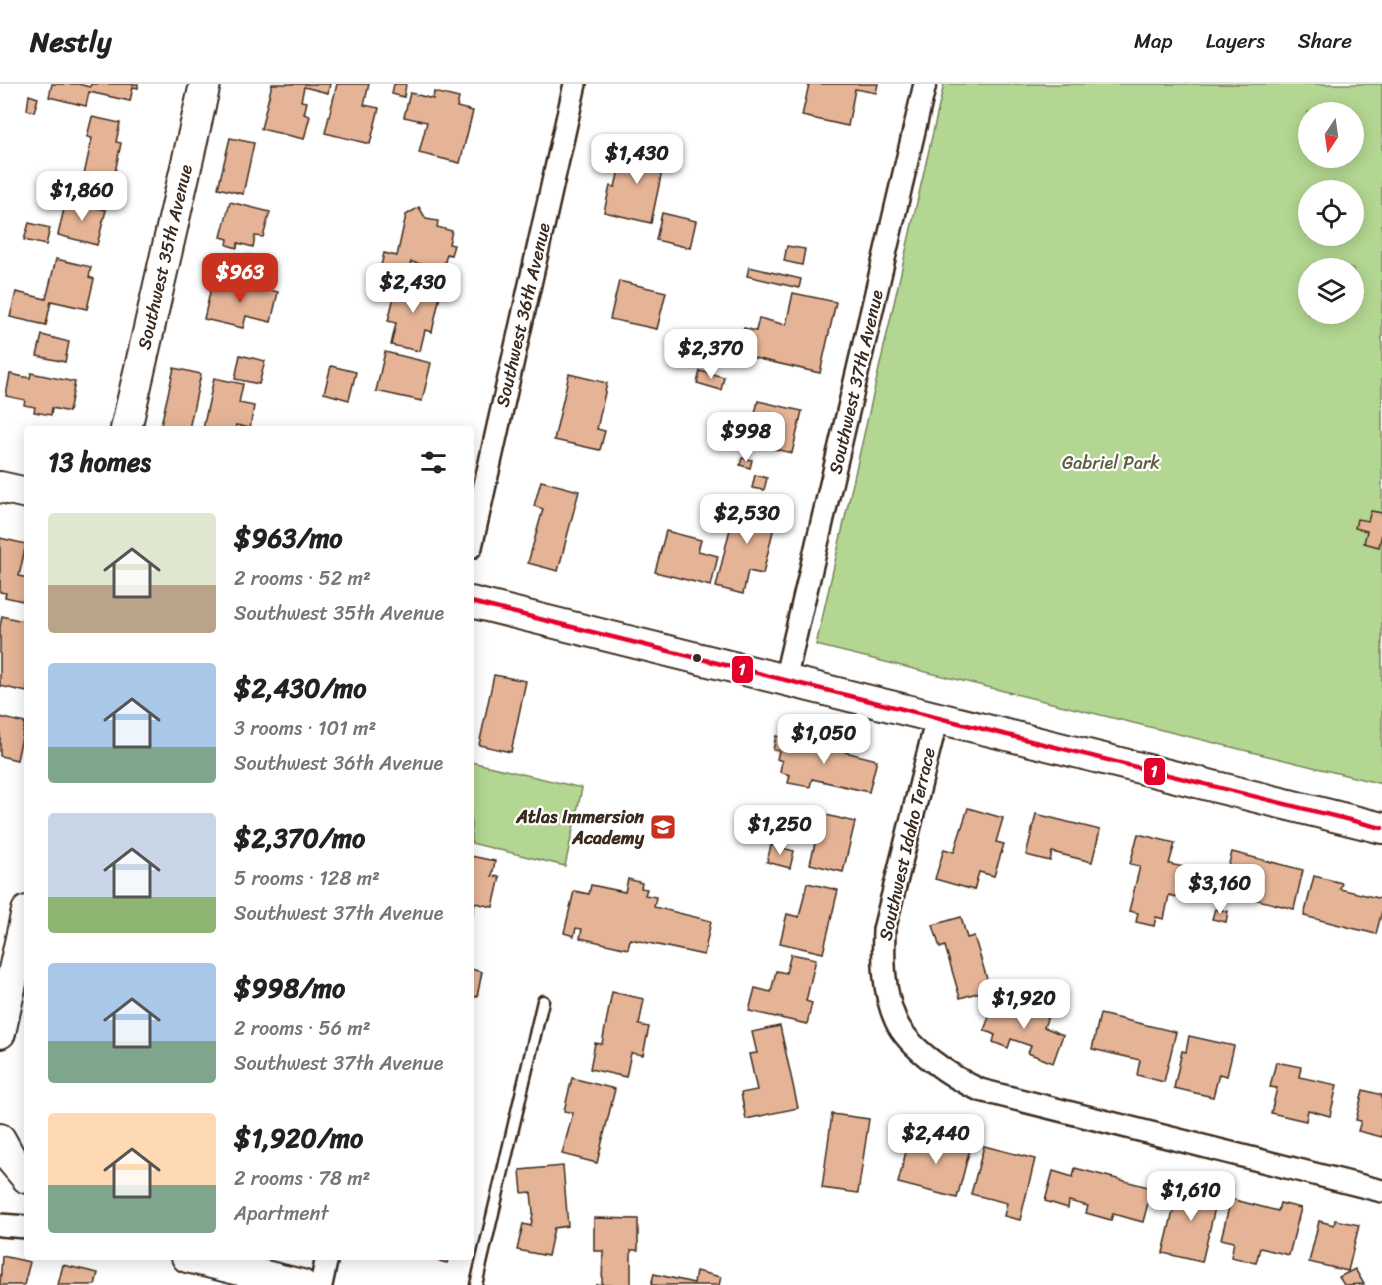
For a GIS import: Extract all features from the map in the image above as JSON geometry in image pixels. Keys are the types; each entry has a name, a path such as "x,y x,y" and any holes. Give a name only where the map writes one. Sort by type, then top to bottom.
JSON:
{"main road":[{"name":"Southwest 35th Avenue","path":"127,426 205,84"},
{"path":"0,487 24,492"},
{"path":"474,603 1382,828"},
{"path":"0,1033 24,925"},
{"path":"0,1139 11,1159 24,1174"},
{"path":"199,1260 302,1285"}],"street":[{"name":"Southwest 37th Avenue","path":"785,680 925,84"},
{"name":"Southwest 36th Avenue","path":"474,533 569,85"},
{"name":"Southwest Idaho Terrace","path":"937,718 884,930 883,961 886,991 896,1023 913,1043 934,1064 962,1082 980,1090 1382,1191"},
{"path":"0,1225 24,1227"},
{"path":"321,1285 326,1260"}],"lane":[{"path":"476,1285 543,1001"}],"green space":[{"name":"Gabriel Park","path":"944,84 1382,84 1382,784 816,645"},
{"path":"474,763 582,788 565,866 474,844"}],"building":[{"path":"52,84 78,84 90,87 91,84 138,84 138,88 133,87 130,101 89,92 86,106 49,97"},
{"path":"272,84 330,84 328,93 304,87 301,101 307,102 304,114 310,116 304,139 261,129"},
{"path":"337,84 369,84 364,105 379,108 370,144 325,133"},
{"path":"394,84 406,84 404,97 392,94"},
{"path":"809,84 878,84 876,93 855,89 848,126 802,116"},
{"path":"434,92 459,98 457,107 473,111 460,163 419,153 427,122 404,117 410,93 433,99"},
{"path":"29,95 38,98 34,112 27,110"},
{"path":"92,117 120,123 116,142 121,143 113,182 84,175 92,138 87,137"},
{"path":"230,138 254,143 243,194 218,188"},
{"path":"631,145 666,152 651,223 604,212 610,186 615,187 622,157 628,159"},
{"path":"66,200 106,210 97,245 58,235"},
{"path":"230,202 270,212 263,237 255,236 253,247 238,243 237,248 227,245 228,239 221,237"},
{"path":"419,207 426,219 438,221 437,227 452,231 449,244 454,245 451,255 447,254 443,269 411,262 408,272 381,266 384,253 397,256 406,215"},
{"path":"662,213 696,221 690,248 656,240"},
{"path":"29,223 50,228 46,245 24,240"},
{"path":"787,246 805,249 802,265 784,261"},
{"path":"248,255 271,261 267,276 244,270"},
{"path":"56,259 91,267 89,277 94,279 87,309 51,301 46,325 10,317 16,292 46,299"},
{"path":"749,267 801,279 799,288 747,276"},
{"path":"223,279 278,292 271,322 246,316 243,328 204,319 211,288 221,290"},
{"path":"398,281 441,291 432,332 425,330 420,351 391,345 396,323 388,321"},
{"path":"619,281 666,292 657,329 610,319"},
{"path":"793,293 836,302 820,373 750,357 752,347 740,345 744,328 756,331 759,318 786,325"},
{"path":"42,335 69,342 65,362 37,356"},
{"path":"385,352 431,363 422,401 376,391"},
{"path":"240,355 265,361 259,384 235,379"},
{"path":"331,366 356,372 349,400 324,393"},
{"path":"174,368 201,374 190,426 161,426"},
{"path":"700,371 724,377 721,390 697,383"},
{"path":"31,373 75,382 69,412 52,408 51,415 34,412 35,407 24,405 25,400 6,396 10,374 30,378"},
{"path":"569,374 607,383 597,429 605,431 600,450 554,440"},
{"path":"214,378 243,384 239,403 254,406 250,426 204,426"},
{"path":"758,401 802,411 792,453 748,443"},
{"path":"742,458 752,460 750,468 740,465"},
{"path":"755,475 767,478 764,490 752,488"},
{"path":"541,481 579,491 558,571 528,563 543,509 534,506"},
{"path":"737,500 778,509 763,574 748,571 743,594 716,587"},
{"path":"1371,511 1382,513 1379,547 1364,543 1367,531 1355,528 1357,519 1368,521"},
{"path":"666,531 701,540 698,551 718,556 711,586 655,572"},
{"path":"0,538 24,544 19,576 24,577 24,601 5,597 6,593 0,592"},
{"path":"2,616 24,621 24,691 0,686"},
{"path":"494,675 526,681 511,752 479,745"},
{"path":"0,717 24,723 17,760 0,756"},
{"path":"776,736 832,749 835,740 847,742 845,752 877,760 869,792 812,779 810,787 788,783 790,775 780,772 782,761 777,759 779,751 773,750"},
{"path":"968,808 1003,818 996,842 1004,844 994,876 979,872 974,890 935,879 944,849 954,852"},
{"path":"822,814 855,822 843,872 810,864"},
{"path":"1036,814 1100,830 1092,862 1052,852 1050,861 1026,855"},
{"path":"1138,834 1175,843 1169,864 1184,867 1177,897 1169,895 1164,919 1156,917 1154,926 1136,922 1138,913 1129,911 1140,866 1130,864"},
{"path":"771,845 794,851 790,868 767,862"},
{"path":"1232,852 1303,870 1294,909 1222,891"},
{"path":"474,857 495,861 492,876 500,877 493,907 475,903 474,907"},
{"path":"1314,876 1342,883 1340,889 1382,899 1382,911 1376,934 1304,916"},
{"path":"628,879 642,883 641,888 647,889 645,895 656,897 654,907 711,921 704,955 630,939 628,949 580,938 582,929 576,928 574,936 564,933 574,891 589,894 591,885 625,892"},
{"path":"807,883 838,890 823,953 780,943 787,914 799,917"},
{"path":"1215,909 1228,911 1226,922 1212,919"},
{"path":"961,917 967,938 974,936 990,989 960,998 945,946 940,948 933,925"},
{"path":"791,954 816,959 806,1001 812,1003 807,1024 749,1011 755,988 771,992 776,971 786,973"},
{"path":"474,970 482,972 477,997 474,996"},
{"path":"612,992 644,999 639,1025 649,1027 643,1055 631,1053 626,1077 590,1069 595,1043 602,1044"},
{"path":"995,1002 1016,1011 1019,1003 1049,1014 1044,1027 1063,1035 1053,1063 1028,1053 1031,1046 1011,1039 1008,1048 993,1042 995,1035 984,1030"},
{"path":"1100,1014 1176,1032 1164,1082 1137,1075 1140,1060 1092,1049"},
{"path":"780,1026 798,1108 746,1119 741,1093 757,1090 749,1054 757,1053 752,1032"},
{"path":"1189,1036 1234,1046 1227,1076 1219,1074 1213,1097 1174,1088 1182,1051 1186,1052"},
{"path":"1276,1062 1301,1067 1299,1077 1337,1085 1330,1116 1308,1110 1306,1121 1271,1113 1277,1088 1270,1087"},
{"path":"572,1078 615,1089 597,1163 562,1154 573,1113 564,1111"},
{"path":"1363,1090 1382,1095 1382,1137 1358,1131 1361,1121 1356,1120"},
{"path":"832,1114 869,1119 858,1193 822,1188"},
{"path":"947,1134 972,1141 957,1198 898,1183 910,1136 944,1145"},
{"path":"984,1146 1035,1159 1020,1220 1004,1216 1007,1203 971,1194"},
{"path":"563,1166 568,1226 554,1228 548,1256 517,1250 523,1224 531,1226 533,1213 531,1192 522,1193 520,1170"},
{"path":"1075,1168 1152,1188 1143,1222 1113,1214 1111,1220 1086,1213 1088,1206 1069,1201 1068,1208 1045,1201 1053,1171 1073,1177"},
{"path":"1180,1182 1219,1191 1202,1262 1163,1253"},
{"path":"1231,1199 1278,1211 1280,1203 1301,1208 1289,1255 1260,1248 1256,1263 1231,1257 1234,1242 1221,1239"},
{"path":"594,1218 638,1219 638,1250 631,1250 631,1285 595,1285 602,1284 603,1251 594,1251"},
{"path":"1335,1220 1359,1225 1348,1271 1309,1262 1319,1221 1334,1225"},
{"path":"2,1256 30,1262 24,1285 0,1285"},
{"path":"63,1265 98,1273 95,1285 58,1285"},
{"path":"1355,1269 1364,1284 1344,1285 1339,1277"},
{"path":"696,1271 721,1277 719,1285 651,1285 654,1274 694,1283"}],"transit line":[{"name":"1","path":"474,603 1382,828"}],"place":[{"name":"Atlas Immersion Academy","path":"663,827"}]}
